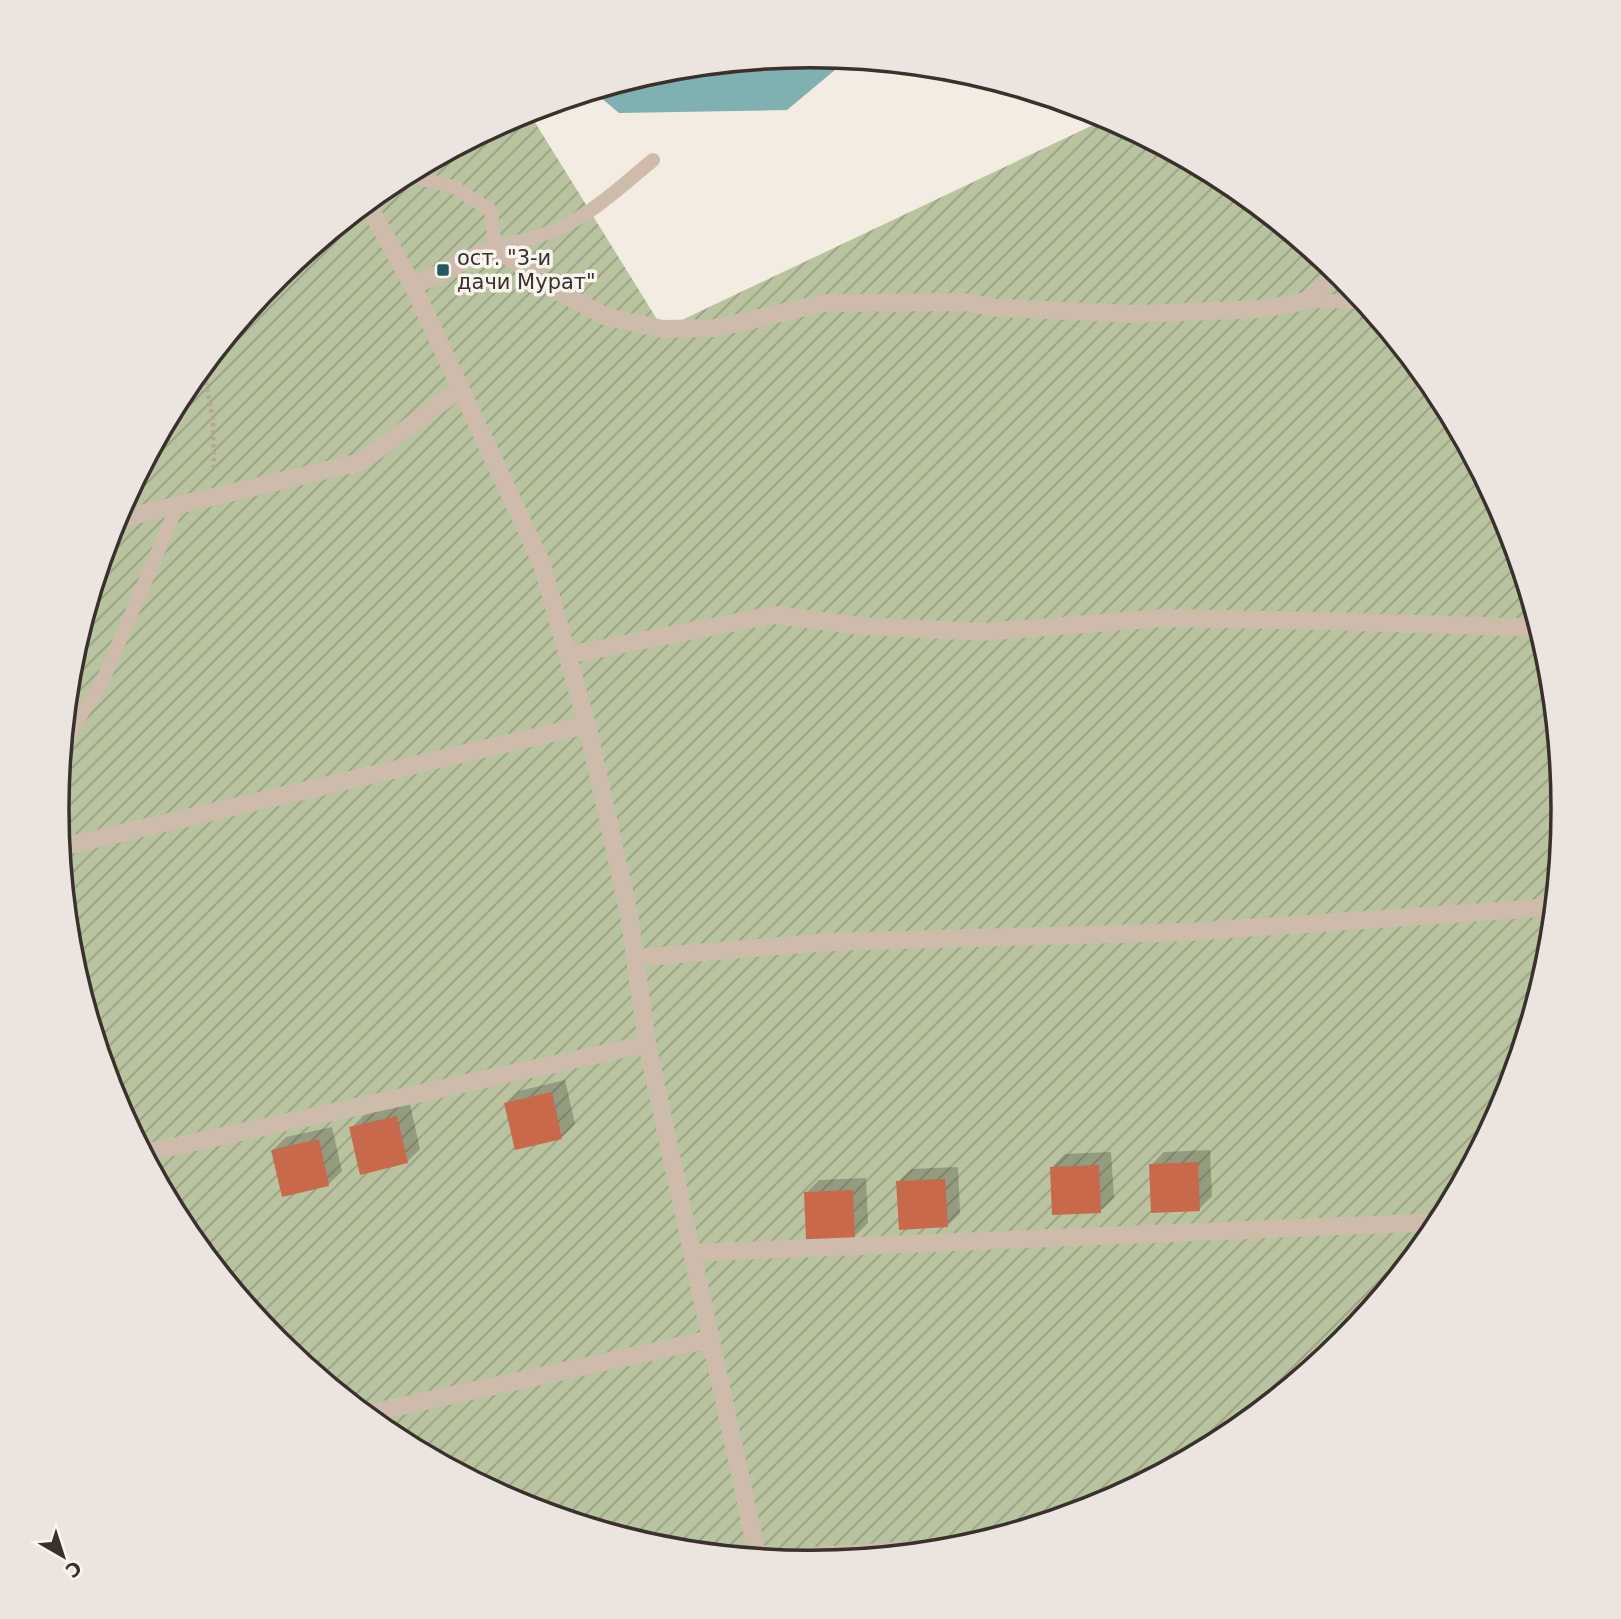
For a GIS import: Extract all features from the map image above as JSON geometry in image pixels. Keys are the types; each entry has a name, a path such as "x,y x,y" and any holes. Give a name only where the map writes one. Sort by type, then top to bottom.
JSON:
{"street":[{"path":"372,212 413,286 542,564 587,725 629,914 647,1044 756,1548"},
{"path":"413,286 495,247 559,292 607,317 663,329 716,328 824,303 964,302 998,308 1136,314 1263,309 1306,301 1329,280"},
{"path":"130,517 361,462 460,389"},
{"path":"567,655 774,615 861,626 983,632 1163,618 1528,628"},
{"path":"70,845 587,725"},
{"path":"635,958 827,942 1188,932 1545,906"},
{"path":"153,1151 647,1044"},
{"path":"692,1253 1426,1223"},
{"path":"378,1411 710,1339"}],"lane":[{"path":"422,179 454,187 491,211 495,247 540,236 573,222 601,204 653,160"},
{"path":"1306,301 1350,302"},
{"path":"75,724 102,682 177,507"}],"path":[{"path":"194,503 216,469 213,420 205,382"}],"green space":[{"path":"535,122 663,329 1094,125 1138,145 1222,193 1262,221 1335,285 1399,358 1427,398 1475,482 1512,571 1538,665 1545,713 1552,810 1550,858 1538,954 1526,1001 1512,1048 1475,1137 1427,1221 1399,1261 1335,1334 1299,1367 1262,1398 1181,1451 1094,1494 1049,1511 955,1537 907,1544 810,1551 762,1549 666,1537 619,1525 572,1511 483,1474 399,1426 359,1398 286,1334 253,1298 222,1261 169,1180 126,1093 109,1048 83,954 71,858 71,761 83,665 109,571 126,526 169,439 222,358 286,285 359,221 440,168"}],"water":[{"path":"836,69 787,110 619,113 602,99 666,82 714,75 762,70"}],"building":[{"path":"552,1092 562,1139 515,1150 504,1103"},
{"path":"397,1116 408,1163 360,1175 349,1127"},
{"path":"319,1139 329,1186 282,1197 271,1150"},
{"path":"1198,1162 1200,1211 1151,1213 1149,1164"},
{"path":"1099,1165 1101,1213 1052,1215 1050,1167"},
{"path":"945,1179 948,1227 899,1230 896,1181"},
{"path":"853,1190 855,1238 806,1240 804,1192"}],"place":[{"name":"ост. \"3-и дачи Мурат\"","path":"443,270"}]}
